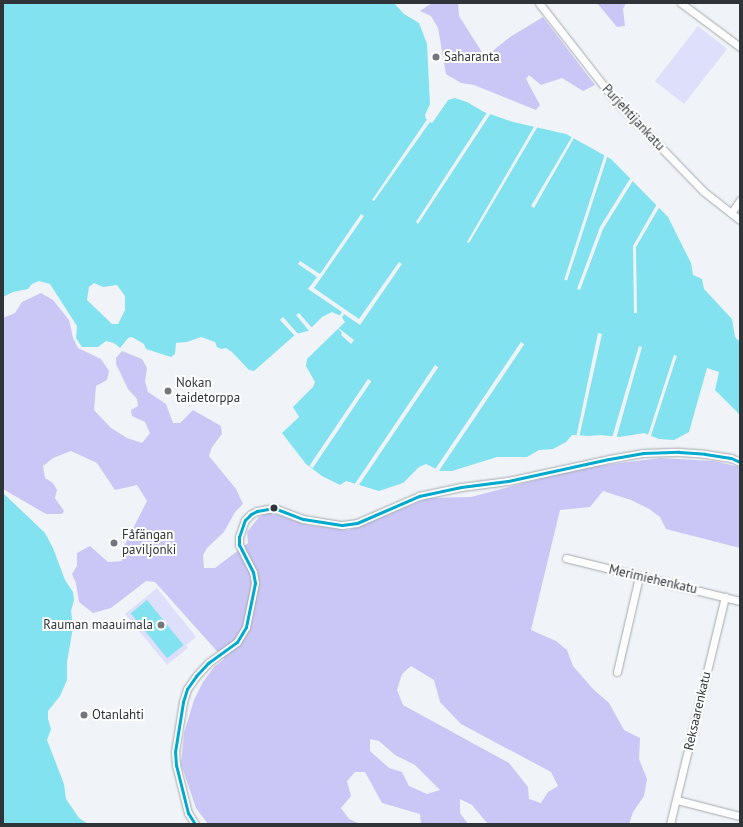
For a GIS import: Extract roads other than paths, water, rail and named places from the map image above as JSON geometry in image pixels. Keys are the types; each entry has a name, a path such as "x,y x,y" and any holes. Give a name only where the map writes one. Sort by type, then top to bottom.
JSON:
{"street":[{"name":"Purjehtijankatu","path":"539,3 614,100 703,191 740,220"},
{"path":"681,3 740,47"},
{"path":"731,212 740,200"},
{"path":"196,824 188,813 176,764 175,752 183,702 187,689 196,676 208,663 238,642 246,627 254,583 253,572 239,545 239,537 245,520 251,514 257,511 274,508 303,519 342,525 357,523 419,496 461,487 508,481 609,458 679,452 731,458 740,462"},
{"name":"Merimiehenkatu","path":"566,558 740,601"},
{"path":"617,672 639,577"},
{"name":"Reksaarenkatu","path":"670,824 725,597"},
{"path":"677,800 740,816"}],"place":[{"name":"Saharanta","path":"436,57"},
{"name":"Nokan taidetorppa","path":"168,391"},
{"name":"Fåfängan paviljonki","path":"114,543"},
{"name":"Rauman maauimala","path":"161,625"},
{"name":"Otanlahti","path":"84,715"}]}
